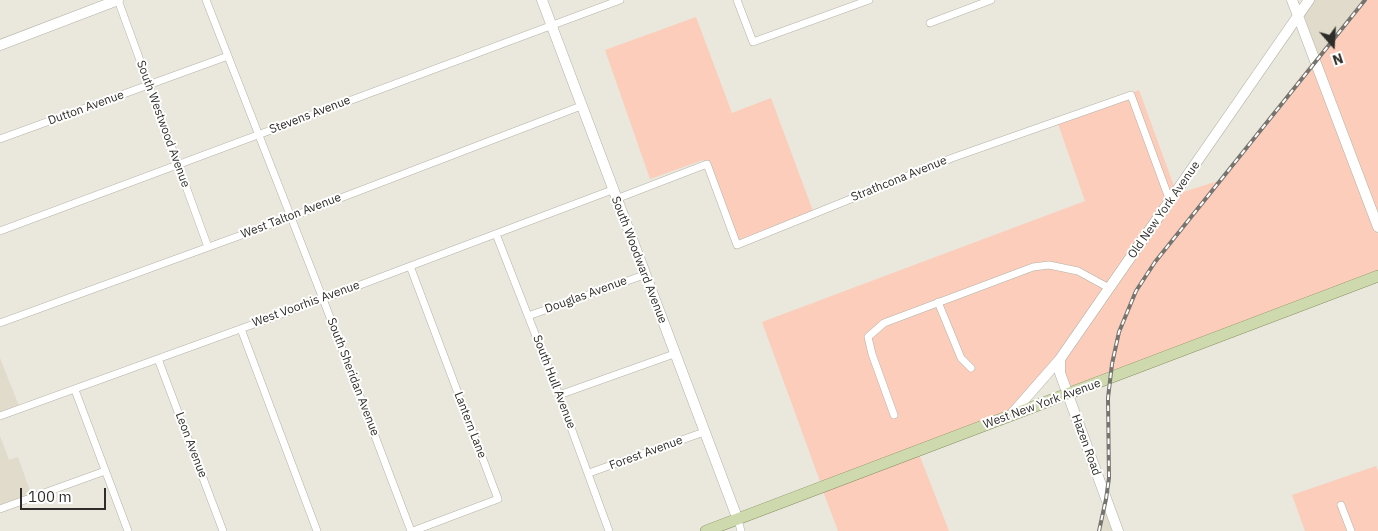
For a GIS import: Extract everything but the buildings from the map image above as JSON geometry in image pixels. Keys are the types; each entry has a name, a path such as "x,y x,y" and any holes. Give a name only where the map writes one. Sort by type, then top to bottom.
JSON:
{"main road":[{"name":"West New York Avenue","path":"706,531 739,525 1011,415 1378,276"}],"street":[{"path":"0,45 118,0"},
{"name":"South Westwood Avenue","path":"118,0 208,248"},
{"name":"South Sheridan Avenue","path":"206,0 412,531"},
{"name":"South Woodward Avenue","path":"542,0 739,525"},
{"name":"Stevens Avenue","path":"0,231 620,0"},
{"path":"737,0 753,42 869,0"},
{"path":"930,23 991,0"},
{"path":"1292,0 1378,226"},
{"name":"Old New York Avenue","path":"1011,415 1060,359 1309,0"},
{"name":"Dutton Avenue","path":"0,139 228,56"},
{"name":"Strathcona Avenue","path":"614,195 707,164 737,245 952,158 1131,95 1170,201"},
{"name":"West Talton Avenue","path":"0,323 291,217 581,106"},
{"name":"West Voorhis Avenue","path":"0,416 496,234 614,195"},
{"name":"South Hull Avenue","path":"496,234 559,394 609,531"},
{"path":"894,415 872,354 868,337 884,323 1025,270 1049,265 1078,271 1109,288"},
{"name":"Lantern Lane","path":"410,266 498,499 412,531"},
{"name":"Douglas Avenue","path":"528,316 644,275"},
{"path":"938,302 962,358 971,368"},
{"path":"241,329 317,531"},
{"path":"559,394 674,354"},
{"name":"Leon Avenue","path":"158,359 223,531"},
{"name":"Hazen Road","path":"1060,359 1060,373 1067,394 1118,531"},
{"path":"75,390 128,531"},
{"name":"Forest Avenue","path":"589,473 704,432"},
{"path":"0,508 105,472"},
{"path":"1341,505 1350,531"}],"shaded area":[{"path":"1313,0 1363,0 1317,56 1302,17"},
{"path":"1363,0 1378,0 1378,218 1317,56"},
{"path":"696,17 732,113 771,98 813,211 738,240 703,160 650,179 605,50"},
{"path":"1313,61 1378,235 1378,273 1069,390 1063,373 1063,360 1180,193 1218,181"},
{"path":"1139,90 1175,189 1171,194 1131,93"},
{"path":"1129,99 1167,200 1059,355 1009,412 821,484 762,322 1085,201 1058,124"},
{"path":"0,358 19,406 0,413"},
{"path":"0,436 9,460 18,457 31,494 0,505"},
{"path":"919,454 949,531 838,531 823,491"},
{"path":"1376,466 1378,471 1378,531 1354,531 1342,501 1337,503 1347,531 1305,531 1292,495"},
{"path":"1104,501 1115,531 1100,531"}],"railway":[{"path":"1099,531 1109,478 1108,398 1112,364 1119,332 1136,291 1155,262 1365,0"}]}
